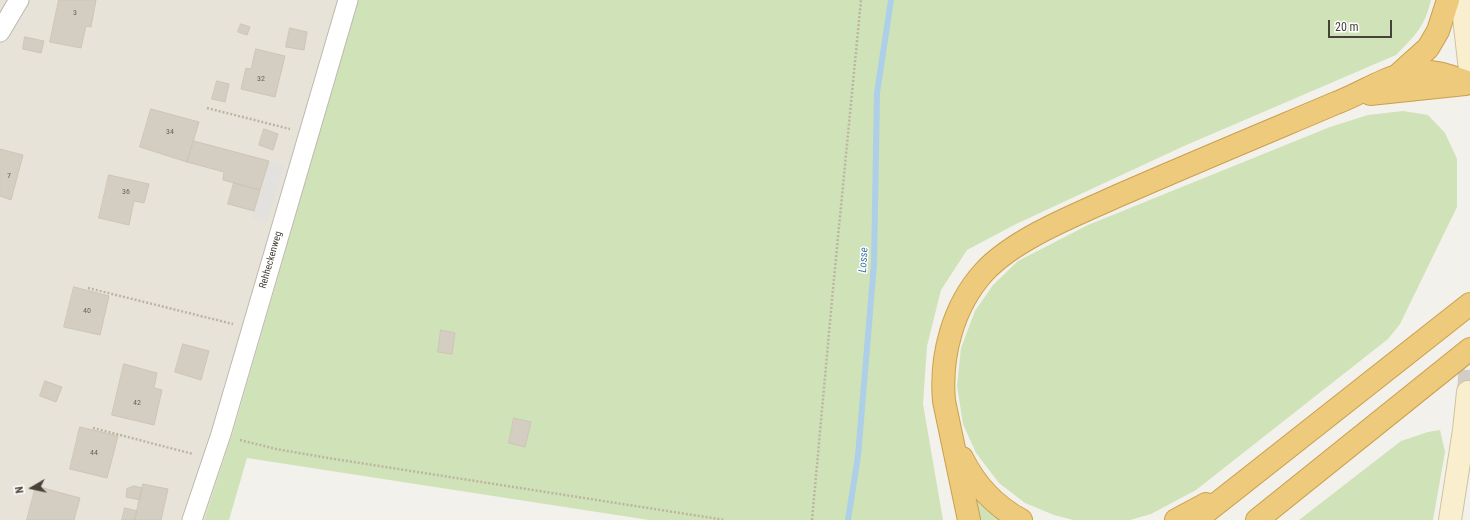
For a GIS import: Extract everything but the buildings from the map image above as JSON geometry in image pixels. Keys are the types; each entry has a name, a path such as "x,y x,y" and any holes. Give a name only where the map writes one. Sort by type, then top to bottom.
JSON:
{"highway":[{"path":"1396,76 1428,48 1438,31 1448,0"},
{"path":"969,520 943,390 944,364 949,338 961,308 977,281 994,262 1036,235 1071,218 1173,172 1338,103 1396,76 1410,72 1422,71 1444,74 1470,83"},
{"path":"1338,103 1371,94 1436,88 1470,83"},
{"path":"1196,520 1232,490 1470,304"},
{"path":"1258,520 1470,349"},
{"path":"950,431 965,465 978,484 998,506 1021,520"},
{"path":"1176,520 1232,490"}],"main road":[{"path":"1462,0 1470,70"},
{"path":"1450,520 1464,430 1468,392"}],"street":[{"path":"0,32 19,0"},
{"name":"Rehheckenweg","path":"192,520 221,434 348,0"}],"path":[{"path":"812,520 831,304 861,0"},
{"path":"207,108 295,131"},
{"path":"88,288 234,324"},
{"path":"93,428 195,455"},
{"path":"221,434 276,449 725,520"}],"shaded area":[{"path":"0,0 358,0 235,425 204,520 0,520"},
{"path":"269,161 284,166 267,222 252,219"}],"green space":[{"path":"358,0 1431,0 1426,17 1422,24 1409,42 1396,55 1184,146 1016,224 967,250 941,290 927,346 923,404 943,520 649,520 247,458 229,520 204,520 235,425"},
{"path":"1403,111 1428,115 1445,133 1457,159 1457,207 1400,324 1388,339 1196,490 1151,514 1130,520 1073,520 1054,515 1025,503 999,483 976,453 963,424 957,386 961,348 975,311 993,285 1018,261 1088,225 1330,127 1368,115"},
{"path":"1440,430 1445,452 1433,520 1299,520 1401,441 1428,432"},
{"path":"963,473 1015,520 972,520"}],"waterway":[{"name":"Losse","path":"848,520 858,456 874,264 877,93 891,0"}],"tunnel":[{"path":"1468,392 1470,364"}]}
